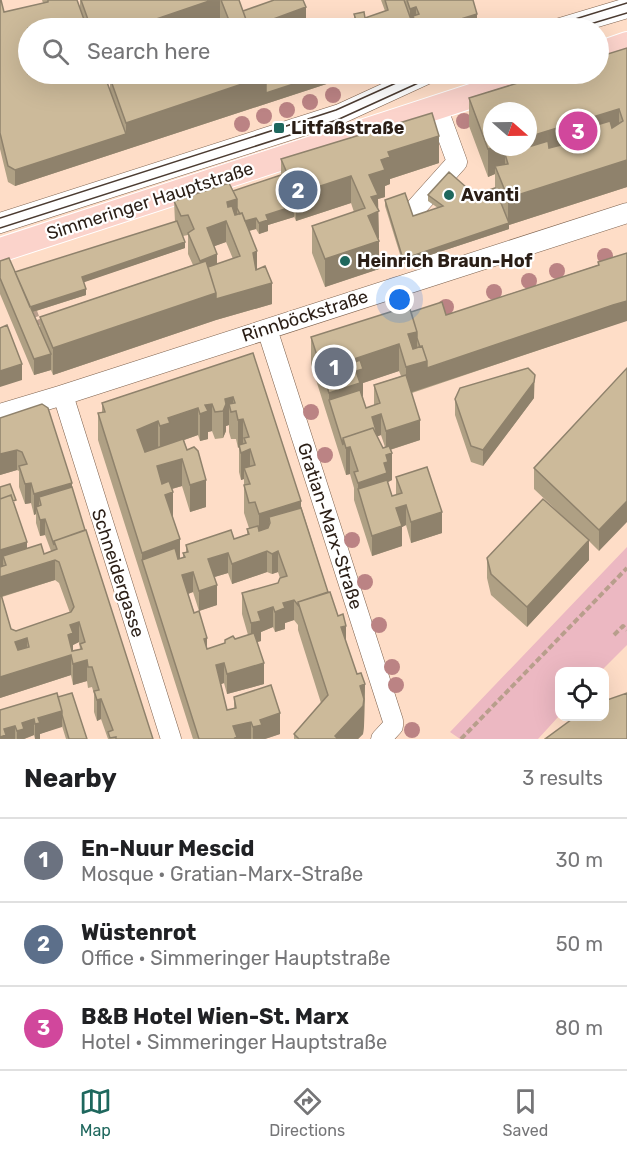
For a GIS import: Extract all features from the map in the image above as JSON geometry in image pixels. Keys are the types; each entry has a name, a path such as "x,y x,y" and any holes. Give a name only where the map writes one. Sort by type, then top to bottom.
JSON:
{"main road":[{"path":"609,50 627,44"},
{"name":"Simmeringer Hauptstraße","path":"4,249 508,84"}],"street":[{"path":"594,18 627,8"},
{"name":"Simmeringer Hauptstraße","path":"0,221 340,114 405,84"},
{"path":"418,220 414,210 457,162 437,107"},
{"name":"Rinnböckstraße","path":"0,414 58,400 267,328 432,265 627,213"},
{"path":"0,221 4,249"},
{"name":"Gratian-Marx-Straße","path":"267,328 387,732"},
{"name":"Schneidergasse","path":"58,400 171,739"}],"path":[{"path":"35,311 43,332"},
{"path":"461,739 626,572"},
{"path":"614,635 623,626 627,630"}],"shaded area":[{"path":"627,547 627,645 605,667 555,667 555,720 538,739 460,739 450,732"}],"building":[{"path":"0,0 4,12 48,2 48,0 77,0 83,18 18,18 18,84 108,84 126,134 15,170 8,166 0,133"},
{"path":"81,0 212,0 159,18 87,18"},
{"path":"221,0 239,0 245,18 228,18"},
{"path":"274,0 303,0 306,7 276,18 245,18 243,11"},
{"path":"385,0 404,0 410,18 365,18 388,10"},
{"path":"407,0 473,0 477,14 464,18 414,18 413,16 419,14 416,7 410,9"},
{"path":"364,12 365,18 355,18 354,14"},
{"path":"627,48 627,160 508,198 495,166 508,164 506,156 537,156 537,144 548,141 549,148 569,143 567,134 610,121 612,128 623,121 619,109 537,134 537,102 483,102 483,136 469,98 514,84 609,84 609,54"},
{"path":"112,84 242,84 126,123"},
{"path":"266,84 293,84 266,93"},
{"path":"432,113 439,136 388,152 390,157 381,160 385,170 369,175 378,195 371,197 379,211 368,216 379,241 325,259 312,226 365,208 351,176 296,194 281,159"},
{"path":"449,172 475,195 495,188 509,223 403,259 385,200 405,193 413,216 443,206 428,195"},
{"path":"281,175 294,206 266,215 268,220 259,223 256,218 245,221 237,208 237,199 233,191"},
{"path":"229,183 237,199 227,202 228,207 232,206 235,215 242,213 257,251 253,253 256,270 265,266 272,283 216,299 208,267 240,256 226,221 207,228 217,254 200,261 188,233 194,229 188,215 181,216 174,201"},
{"path":"177,221 185,242 82,277 86,289 30,307 15,272"},
{"path":"627,253 627,301 427,368 427,361 417,338 411,312 442,302 446,315 599,265 598,262"},
{"path":"9,258 51,354 34,359 0,278 0,261"},
{"path":"206,261 216,293 53,348 40,317"},
{"path":"409,306 417,332 408,334 413,349 422,346 427,361 406,367 399,344 354,359 355,362 360,360 363,369 356,371 360,383 329,393 311,337"},
{"path":"7,325 22,364 0,371 0,328"},
{"path":"253,353 301,501 259,514 255,502 249,503 244,485 250,484 244,468 255,465 250,449 241,453 239,445 246,443 244,438 249,437 243,419 238,420 236,411 231,412 229,404 235,403 233,397 225,399 226,404 223,411 215,412 212,404 205,405 208,411 200,414 198,408 168,418 170,423 160,426 158,421 137,430 145,452 183,439 187,450 194,447 198,451 206,480 190,485 182,459 157,466 162,484 169,481 173,492 165,495 180,539 142,553 98,413 105,412 102,403"},
{"path":"528,368 535,375 534,382 483,450 471,446 455,399 460,388"},
{"path":"627,368 627,501 599,530 534,468"},
{"path":"406,375 420,420 386,431 381,414 372,417 377,434 373,428 343,438 343,445 329,400 360,390 366,408 380,403 374,385"},
{"path":"42,404 48,408 72,483 34,494 31,483 25,484 19,466 27,464 22,452 17,450 0,454 0,418"},
{"path":"373,428 383,448 389,446 392,453 386,455 388,462 384,463 387,473 358,483 354,472 358,471 350,447 346,448 343,438"},
{"path":"427,467 442,512 411,522 406,505 396,508 402,526 372,536 358,489 387,480 392,496 402,493 396,477"},
{"path":"10,484 16,500 13,501 11,495 0,499 0,487"},
{"path":"72,487 85,530 54,541 54,545 45,519 40,520 36,507 41,505 39,497"},
{"path":"11,495 27,542 0,550 0,499"},
{"path":"543,499 589,540 527,607 491,574 487,558"},
{"path":"301,508 328,592 298,602 298,605 294,600 283,603 285,608 275,612 273,607 258,612 261,621 251,623 242,593 278,583 280,578 287,576 278,551 272,554 267,551 232,564 228,553 208,559 217,585 199,591 193,572 182,575 194,613 199,611 207,638 204,639 207,649 225,643 225,640 233,636 235,639 254,633 264,663 227,674 224,663 216,665 227,710 236,708 234,697 271,685 280,713 260,720 262,725 253,727 251,722 233,726 236,739 199,739 142,560 175,548 178,559 185,557 183,553 188,552 186,545 231,530 234,539 249,534 247,529 258,526 259,531 268,528 269,517"},
{"path":"86,530 153,739 110,738 108,732 113,730 101,699 97,700 94,691 99,690 92,667 88,667 87,660 73,664 71,655 0,677 0,591 11,629 16,631 71,612 74,607 59,562 55,560 0,577 0,567 6,565 3,556 41,544 44,554 57,549 54,541","holes":["79,622 85,642 80,644 82,649 72,651 68,635 73,633 70,625","27,638 29,647 18,650 15,642"]},
{"path":"330,592 338,616 343,614 346,626 341,627 357,674 361,673 365,684 360,686 364,699 363,706 335,736 338,739 299,739 294,734 328,695 298,602"},
{"path":"57,693 62,711 38,718 40,723 35,724 34,719 22,723 24,729 17,731 15,726 4,729 6,735 0,737 0,710"},
{"path":"72,693 87,739 69,739 58,697"},
{"path":"627,693 627,739 545,739 570,721 609,721 609,699"}],"tram line":[{"path":"578,18 627,3"},
{"path":"609,18 627,13"},
{"path":"0,218 336,110 394,84"},
{"path":"0,228 337,120 416,84"}],"place":[{"name":"Litfaßstraße","path":"279,128"},
{"name":"B&B Hotel Wien-St. Marx","path":"578,131"},
{"name":"Wüstenrot","path":"298,190"},
{"name":"Avanti","path":"449,195"},
{"name":"Heinrich Braun-Hof","path":"345,261"},
{"name":"En-Nuur Mescid","path":"334,367"}]}
